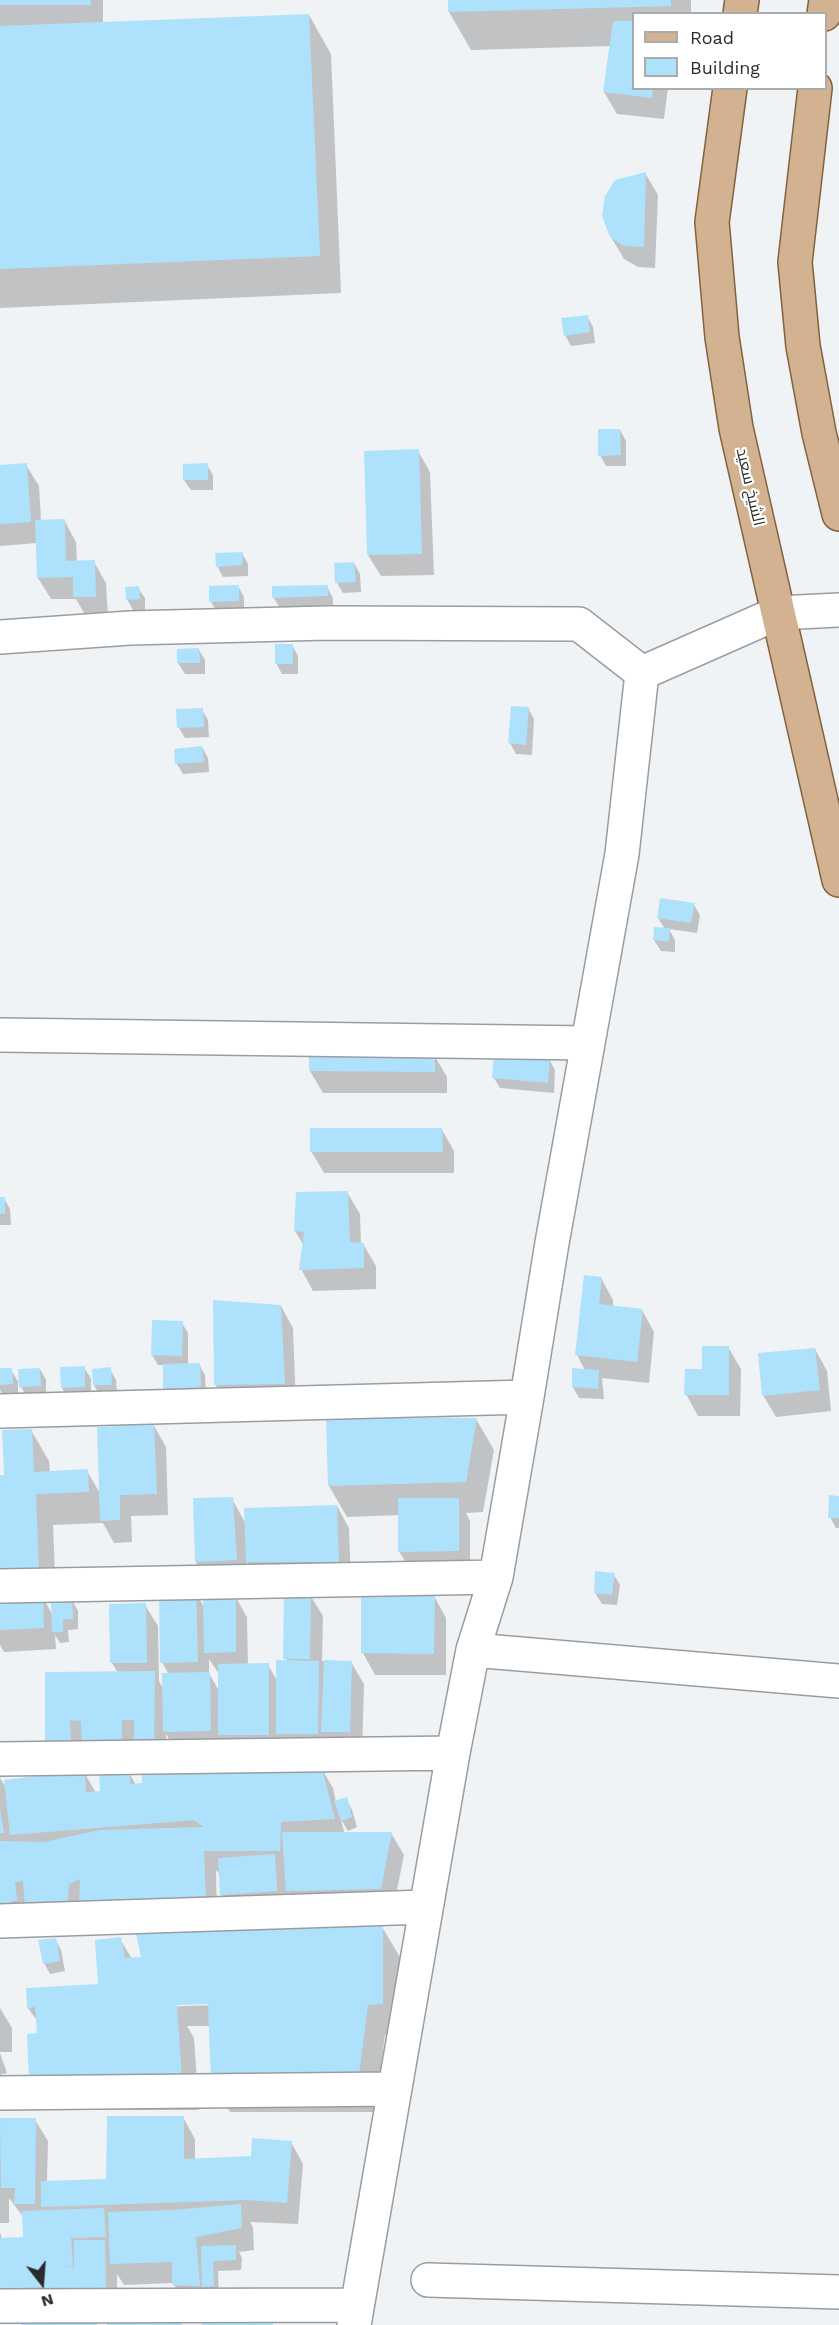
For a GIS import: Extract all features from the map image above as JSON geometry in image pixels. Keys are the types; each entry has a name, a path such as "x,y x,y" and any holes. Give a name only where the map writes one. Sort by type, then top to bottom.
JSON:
{"main road":[{"name":"الشيخ سعيد","path":"730,90 712,222 721,325 736,428 839,880"},
{"path":"815,90 795,262 803,346 819,434 839,514"}],"street":[{"path":"642,673 778,613 839,610"},
{"path":"0,637 130,628 327,623 579,624 642,673"},
{"path":"0,2306 355,2315 453,1753 473,1650 496,1577 528,1396 622,854 642,673"},
{"path":"0,1035 588,1042"},
{"path":"0,1411 528,1396"},
{"path":"0,1586 496,1577"},
{"path":"473,1650 839,1681"},
{"path":"0,1759 453,1753"},
{"path":"0,1920 425,1907"},
{"path":"0,2093 394,2089"},
{"path":"428,2280 839,2292"}],"building":[{"path":"0,0 91,0 91,5 0,5"},
{"path":"448,0 671,0 671,6 448,12"},
{"path":"309,14 320,256 0,269 0,26"},
{"path":"613,21 632,21 632,90 653,90 652,98 603,92"},
{"path":"646,172 644,247 624,246 610,237 602,216 605,196 615,180"},
{"path":"588,315 590,332 564,336 561,318"},
{"path":"598,429 620,429 621,455 598,456"},
{"path":"419,449 422,554 367,555 364,451"},
{"path":"27,463 31,522 0,524 0,465"},
{"path":"208,463 208,480 183,480 183,464"},
{"path":"65,519 66,561 95,560 96,597 73,597 73,577 37,578 35,520"},
{"path":"243,552 242,565 216,567 215,553"},
{"path":"354,562 356,582 335,583 334,563"},
{"path":"239,585 239,601 209,602 209,586"},
{"path":"328,585 328,596 272,598 272,586"},
{"path":"139,586 140,599 126,600 125,587"},
{"path":"275,644 293,644 293,664 275,664"},
{"path":"199,648 200,663 177,663 177,649"},
{"path":"511,706 529,707 526,745 508,743"},
{"path":"203,708 204,727 177,728 176,709"},
{"path":"202,746 204,762 175,764 174,749"},
{"path":"660,898 695,903 691,923 657,918"},
{"path":"654,927 670,928 669,942 653,940"},
{"path":"309,1053 435,1054 435,1072 309,1071"},
{"path":"494,1053 550,1058 548,1083 492,1078"},
{"path":"310,1128 442,1128 443,1152 310,1152"},
{"path":"348,1191 350,1242 364,1243 364,1268 299,1270 304,1232 294,1231 296,1192"},
{"path":"0,1197 5,1197 5,1214 0,1214"},
{"path":"584,1275 602,1277 599,1304 643,1309 637,1362 575,1355"},
{"path":"213,1300 281,1305 285,1384 214,1385"},
{"path":"152,1320 183,1321 182,1356 151,1355"},
{"path":"702,1346 729,1346 729,1395 684,1395 685,1369 702,1369"},
{"path":"815,1348 820,1390 762,1396 758,1353"},
{"path":"200,1363 201,1387 163,1389 163,1364"},
{"path":"85,1366 85,1387 61,1388 60,1367"},
{"path":"111,1367 112,1385 93,1385 92,1369"},
{"path":"0,1368 12,1368 13,1384 0,1385"},
{"path":"40,1368 41,1386 19,1387 18,1369"},
{"path":"572,1368 599,1370 598,1389 572,1387"},
{"path":"326,1416 477,1418 466,1482 328,1486"},
{"path":"154,1424 157,1494 120,1495 120,1520 100,1521 97,1427"},
{"path":"32,1429 34,1472 88,1469 89,1492 36,1494 39,1572 0,1574 0,1475 4,1475 2,1430"},
{"path":"829,1495 839,1496 839,1518 828,1518"},
{"path":"233,1497 237,1560 195,1562 193,1498"},
{"path":"398,1498 459,1498 459,1551 398,1552"},
{"path":"337,1505 339,1562 246,1562 244,1508"},
{"path":"595,1571 615,1573 612,1595 594,1593"},
{"path":"196,1590 198,1662 160,1663 159,1591"},
{"path":"284,1593 311,1593 310,1659 283,1659"},
{"path":"236,1594 236,1652 204,1653 203,1595"},
{"path":"361,1594 435,1595 434,1654 361,1653"},
{"path":"43,1595 44,1628 0,1630 0,1597"},
{"path":"72,1598 73,1619 63,1619 63,1632 52,1632 51,1600"},
{"path":"146,1603 147,1663 110,1663 109,1604"},
{"path":"276,1660 319,1661 318,1734 276,1734"},
{"path":"324,1660 352,1661 350,1732 321,1732"},
{"path":"269,1663 269,1735 218,1735 218,1664"},
{"path":"155,1671 154,1740 134,1740 134,1720 122,1720 122,1741 82,1741 81,1721 70,1720 71,1741 45,1741 45,1672"},
{"path":"210,1672 211,1731 163,1732 162,1673"},
{"path":"321,1765 335,1819 281,1822 280,1851 204,1851 206,1901 102,1904 79,1908 80,1879 69,1884 67,1906 25,1907 23,1881 15,1882 17,1900 0,1906 0,1841 44,1842 100,1830 204,1827 194,1820 10,1835 4,1780 85,1770 86,1792 100,1791 99,1772 129,1769 130,1784 142,1783 142,1773"},
{"path":"347,1797 352,1817 341,1821 334,1801"},
{"path":"0,1809 4,1833 0,1833"},
{"path":"282,1832 392,1832 381,1889 286,1891"},
{"path":"275,1854 277,1891 220,1895 218,1858"},
{"path":"383,1925 383,2004 368,2005 358,2082 211,2082 208,2004 177,2005 182,2079 29,2082 27,2034 37,2033 35,2007 27,2008 26,1988 98,1984 95,1940 121,1937 125,1958 141,1957 136,1934 150,1931"},
{"path":"56,1938 60,1961 43,1964 38,1940"},
{"path":"107,2116 184,2116 184,2159 251,2156 252,2138 292,2141 287,2203 247,2200 41,2207 41,2181 106,2179"},
{"path":"0,2118 36,2118 35,2204 14,2204 15,2188 1,2188"},
{"path":"241,2204 242,2228 196,2237 200,2286 172,2285 172,2262 110,2264 108,2212 173,2210"},
{"path":"104,2208 106,2237 71,2238 73,2266 63,2267 73,2267 74,2271 74,2240 105,2240 106,2289 44,2290 42,2267 43,2287 0,2289 0,2238 23,2237 22,2211"},
{"path":"236,2245 236,2260 213,2261 214,2286 202,2287 201,2246"},
{"path":"97,2316 97,2325 21,2325 21,2318"},
{"path":"273,2316 273,2325 202,2325 202,2317"},
{"path":"107,2317 182,2321 182,2325 107,2325"}]}
